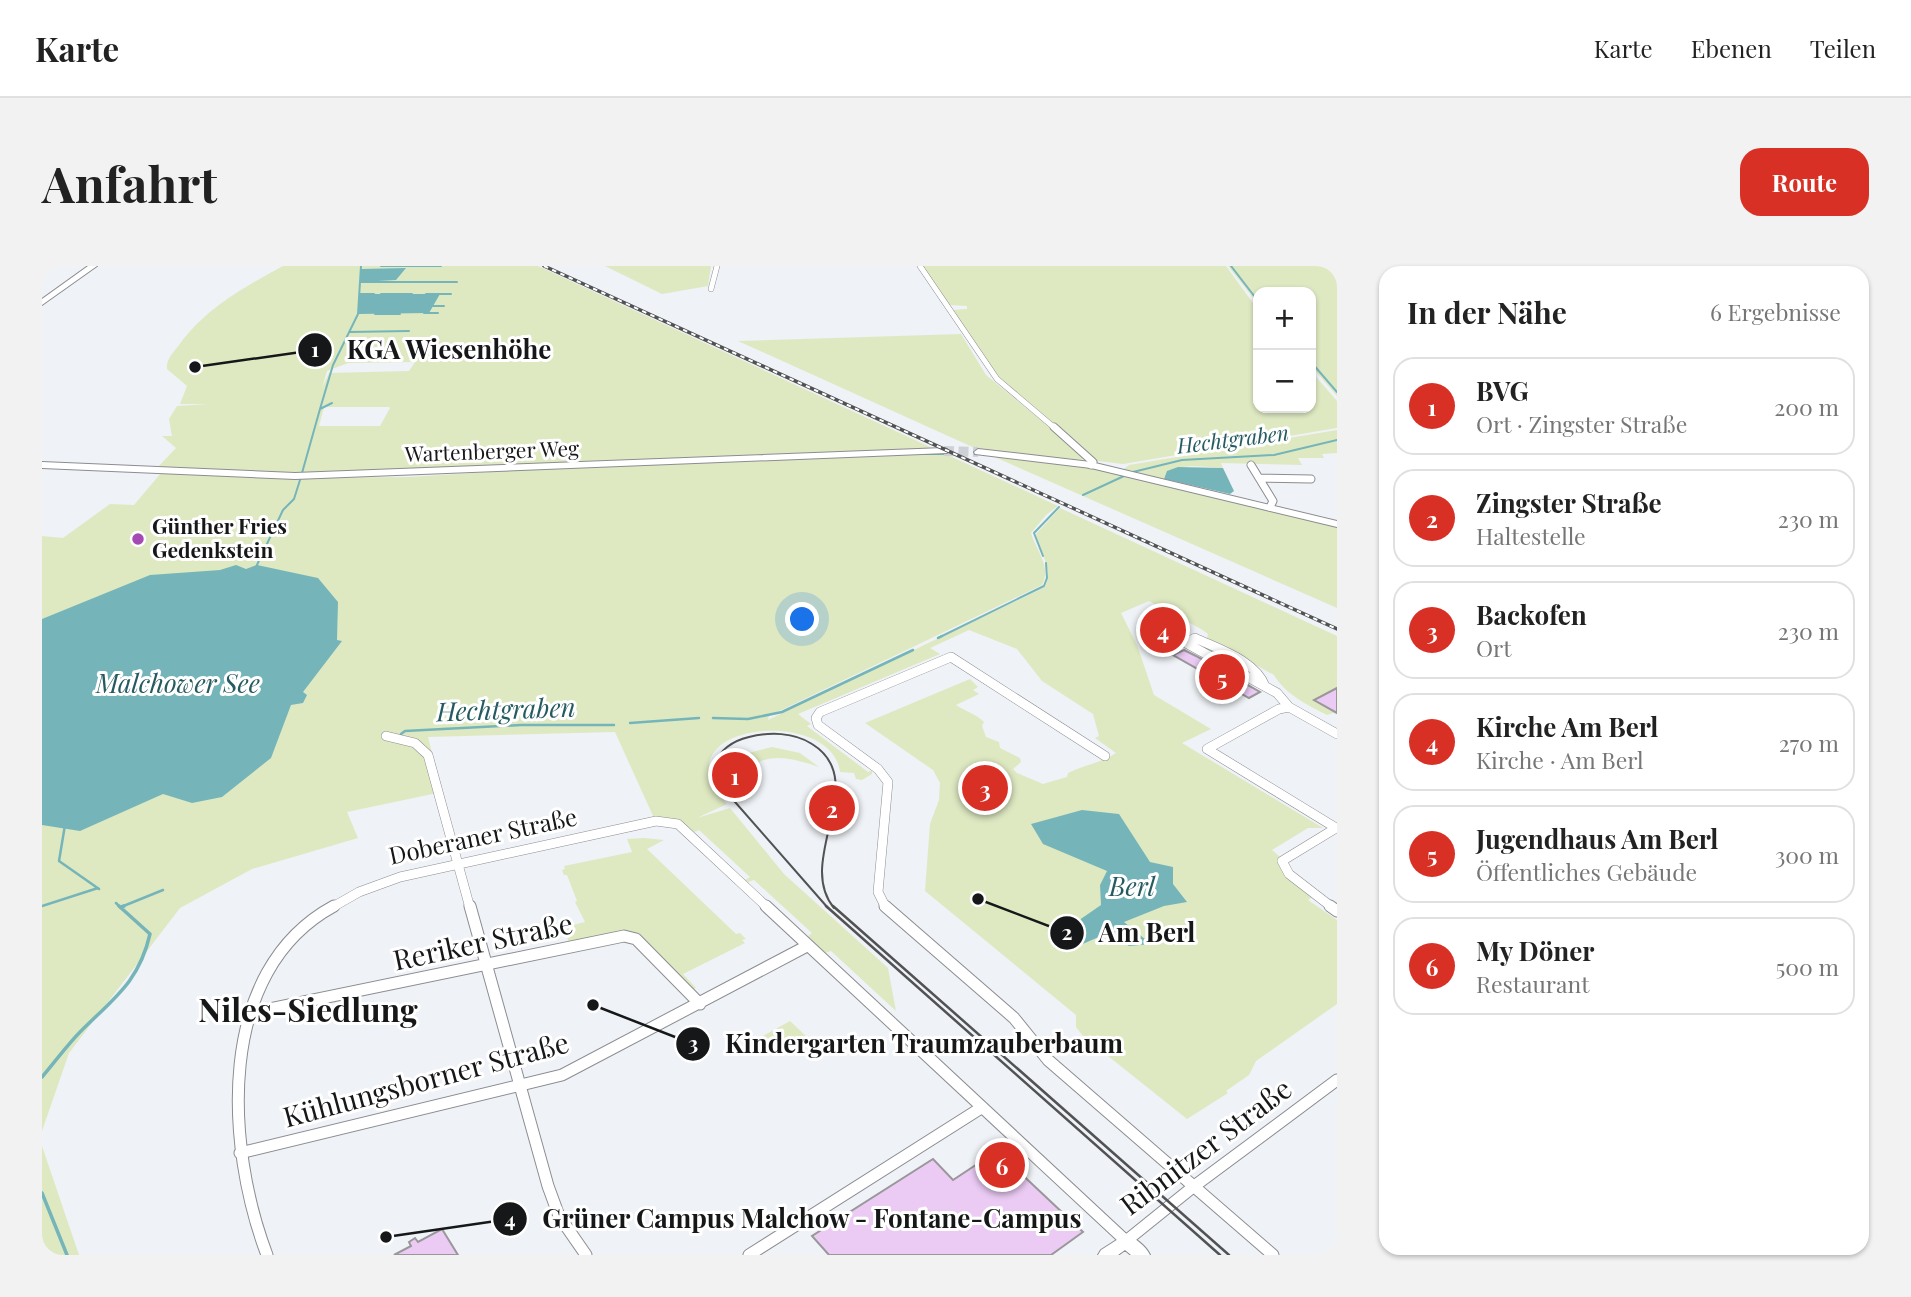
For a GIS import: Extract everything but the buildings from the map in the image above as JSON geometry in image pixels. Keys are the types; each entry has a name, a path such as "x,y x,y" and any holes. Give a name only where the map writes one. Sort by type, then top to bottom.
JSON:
{"main road":[{"path":"42,303 93,266"},
{"name":"Wartenberger Weg","path":"42,465 295,476 944,451"},
{"path":"978,452 1091,465 1337,524"}],"street":[{"path":"711,289 717,266"},
{"path":"920,266 997,379 1088,456 1093,462 1091,465"},
{"path":"1251,465 1273,501 1270,508"},
{"path":"1259,478 1311,479"},
{"path":"1265,686 1264,679 1253,669 1195,638 1186,643 1282,696 1289,707 1337,734"},
{"path":"1105,756 951,657 820,712 816,718 818,725 878,769 888,782 878,892 882,903 897,919 1014,1018 1048,1060 1273,1255"},
{"path":"1289,707 1279,709 1207,749 1336,828 1282,861 1282,864 1289,874 1337,911"},
{"path":"386,736 414,742 428,755 552,1197 559,1216 586,1255"},
{"name":"Doberaner Straße","path":"267,1255 248,1203 240,1153 239,1073 250,1013 261,983 277,954 311,919 340,900 406,873 656,821 678,824 807,946"},
{"name":"Reriker Straße","path":"250,1013 631,936 700,1004"},
{"path":"807,946 1142,1255"},
{"name":"Kühlungsborner Straße","path":"240,1153 570,1072 807,946"},
{"name":"Ribnitzer Straße","path":"1107,1255 1193,1186 1337,1080"},
{"path":"750,1255 981,1108"}],"green space":[{"path":"283,266 538,266 1058,506 1046,515 1031,533 1044,565 1045,578 1042,585 769,716 768,720 1045,587 1047,566 1036,534 1060,508 1337,636 1337,688 1314,700 1336,712 1327,715 1291,694 1274,675 1207,638 1208,634 1201,629 1149,601 1121,613 1137,645 1154,695 1211,729 1182,743 1323,828 1308,828 1272,850 1280,857 1278,862 1282,871 1312,897 1308,900 1337,920 1337,1004 1256,1061 1249,1075 1226,1091 1228,1093 1187,1119 1083,1036 1076,1027 1076,1015 925,891 930,824 939,800 940,783 933,770 865,723 970,679 978,687 973,690 979,694 956,705 984,722 982,726 986,737 999,742 1000,748 1020,758 1021,762 1013,769 1017,773 1043,784 1067,777 1068,773 1116,753 1095,738 1099,736 1093,714 1042,681 1017,649 969,630 930,648 940,654 798,714 811,724 807,726 868,772 872,770 872,774 862,780 856,779 854,773 840,772 832,753 816,741 794,733 770,731 747,734 727,741 713,753 709,770 711,779 727,804 697,818 730,808 784,874 888,968 896,1011 831,951 825,953 807,937 812,933 754,880 745,880 750,877 699,830 694,832 672,819 654,818 615,732 428,737 442,792 347,812 358,838 252,869 180,908 69,1053 42,1131 42,536 63,538 110,504 134,505 161,473 280,478 409,477 520,470 520,466 298,474 157,468 176,448 162,436 172,436 169,419 177,406 208,404 180,404 187,386 167,369 170,356 213,310","holes":["415,362 409,371 329,373 322,388 327,371 348,363","324,407 389,407 390,408 380,426 319,426"]},
{"path":"605,266 711,266 708,286 662,294"},
{"path":"922,266 1226,266 1253,303 1253,413 1316,413 1316,377 1337,401 1337,428 1123,464 1098,461 1009,388 993,370 952,310 967,309 967,306 949,305"},
{"path":"1228,266 1337,266 1337,396 1316,372 1316,287 1253,287 1253,298"},
{"path":"961,334 986,375 1075,448 1084,457 1082,460 979,450 738,341"},
{"path":"1337,430 1337,453 1322,454 1324,458 1298,458 1302,465 1221,463 1223,468 1182,467 1168,473 1163,479 1124,469 1129,465"},
{"path":"990,455 1099,468 1337,526 1337,608"},
{"path":"772,747 800,753 819,767 800,761 772,758 744,770 735,767 748,753"},
{"path":"627,839 664,840 647,849 736,934 740,933 746,939 742,940 745,943 683,974 696,988 692,990 645,940 569,943 564,927 585,922 575,902 577,901 567,875 564,875 562,870 565,869 564,866 632,852"},
{"path":"790,1021 808,1038 779,1055 761,1037"},
{"path":"42,1146 79,1255 42,1255"}],"water":[{"path":"406,268 396,280 360,282 361,269"},
{"path":"359,294 440,294 429,313 358,314"},
{"path":"1178,467 1223,468 1234,491 1230,494 1164,479 1167,471"},
{"name":"Malchower See","path":"236,565 246,569 257,565 318,578 338,602 337,640 342,641 303,692 307,695 303,703 291,705 271,758 222,797 192,803 163,794 80,831 42,825 42,619 150,575 220,570"},
{"name":"Berl","path":"1082,810 1119,814 1150,862 1173,867 1173,884 1187,902 1164,906 1124,922 1151,944 1129,946 1108,933 1078,946 1059,934 1101,905 1100,885 1107,871 1043,844 1031,824"}],"waterway":[{"path":"360,282 361,266"},
{"path":"381,266 441,266"},
{"path":"1231,266 1253,295"},
{"path":"349,332 358,314 360,282"},
{"path":"360,282 457,282"},
{"path":"360,294 374,294"},
{"path":"381,294 412,294"},
{"path":"426,294 451,294"},
{"path":"433,306 444,306"},
{"path":"424,313 438,313"},
{"path":"375,314 400,314"},
{"path":"349,332 409,331"},
{"path":"320,409 333,365 349,332"},
{"path":"1316,368 1337,392"},
{"path":"320,409 332,403"},
{"path":"302,473 320,409"},
{"name":"Hechtgraben","path":"1133,472 1182,460 1274,455 1337,440"},
{"path":"918,454 947,454"},
{"name":"Hechtgraben","path":"1083,495 1124,476"},
{"path":"256,567 283,510 294,499 300,480"},
{"name":"Hechtgraben","path":"1043,556 1034,533 1059,507"},
{"name":"Hechtgraben","path":"942,636 938,638 1044,586 1047,578 1046,563"},
{"name":"Hechtgraben","path":"713,718 748,719 782,712 913,650"},
{"name":"Hechtgraben","path":"630,723 699,718"},
{"name":"Hechtgraben","path":"401,734 405,731 521,725 614,725"},
{"path":"65,825 59,861 98,888"},
{"path":"42,906 98,888"},
{"path":"124,906 121,907 163,890"},
{"path":"116,903 119,906"},
{"path":"42,1077 76,1036 124,988 139,965 150,934 119,906"},
{"path":"42,1193 67,1255"}],"tunnel":[{"path":"944,451 978,452"}],"tram line":[{"path":"827,907 721,786 714,767 719,756 732,744 757,735 789,735 812,744 829,760 835,778 835,799 822,867 824,889 834,908"},
{"path":"833,906 1229,1255"},
{"path":"827,907 1220,1255"}],"railway":[{"path":"544,266 1337,629"}],"place":[{"name":"KGA Wiesenhöhe","path":"195,367"},
{"name":"Günther Fries Gedenkstein","path":"138,539"},
{"name":"Kirche Am Berl","path":"1163,630"},
{"name":"Jugendhaus Am Berl","path":"1222,677"},
{"name":"BVG","path":"735,775"},
{"name":"Backofen","path":"985,788"},
{"name":"Zingster Straße","path":"832,808"},
{"name":"Am Berl","path":"978,899"},
{"name":"Kindergarten Traumzauberbaum","path":"593,1005"},
{"name":"My Döner","path":"1002,1165"},
{"name":"Grüner Campus Malchow - Fontane-Campus","path":"386,1237"}],"district":[{"name":"Niles-Siedlung","path":"308,1011"}]}
